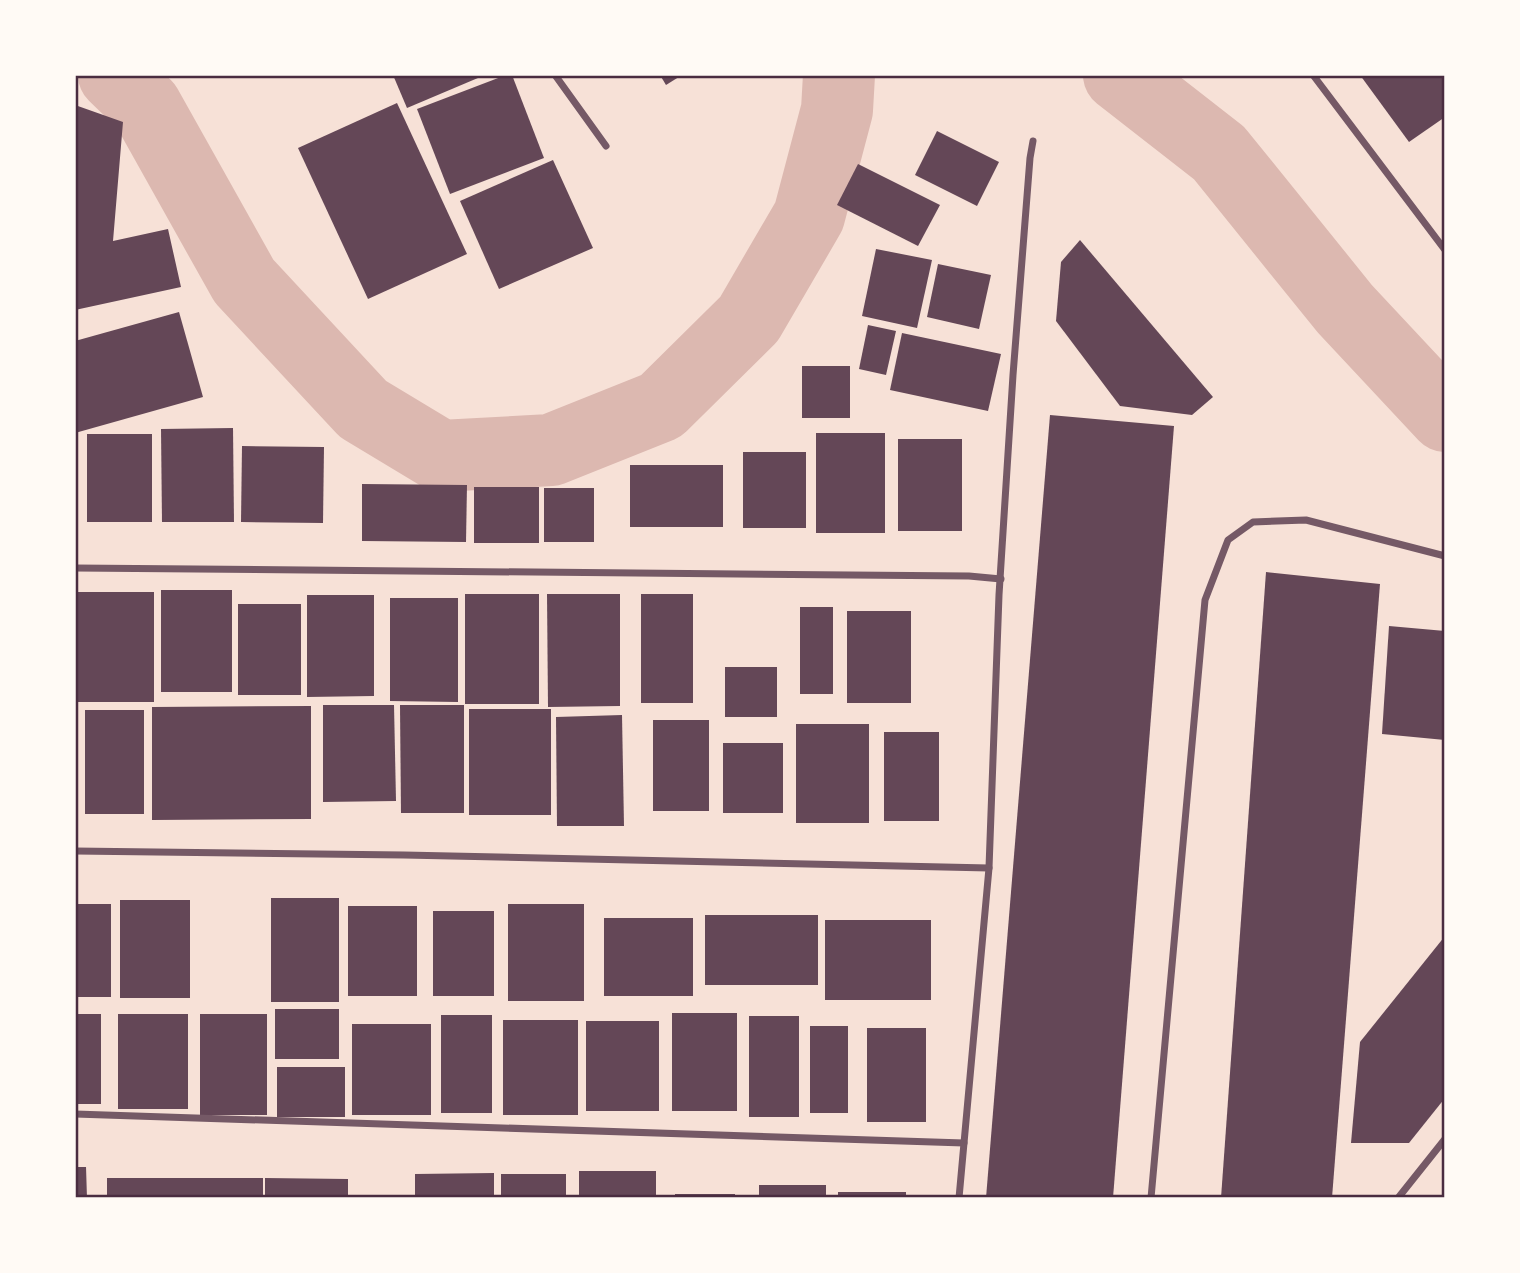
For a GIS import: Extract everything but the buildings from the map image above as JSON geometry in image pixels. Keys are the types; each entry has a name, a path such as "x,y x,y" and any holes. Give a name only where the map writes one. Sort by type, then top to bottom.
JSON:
{"street":[{"path":"555,75 606,146"},
{"path":"1313,75 1445,250"},
{"path":"958,1198 989,868 1013,375 1029,172 1034,141"},
{"path":"1151,1198 1205,600 1228,540 1253,522 1306,520 1445,556"},
{"path":"75,568 969,576 1001,579"},
{"path":"75,851 404,855 989,868"},
{"path":"75,1114 964,1143"},
{"path":"1398,1198 1445,1139"}],"waterway":[{"path":"114,75 146,106 244,281 363,409 441,456 551,450 661,406 749,319 809,216 837,110 839,75"},
{"path":"1119,75 1219,153 1345,309 1445,416"}]}
